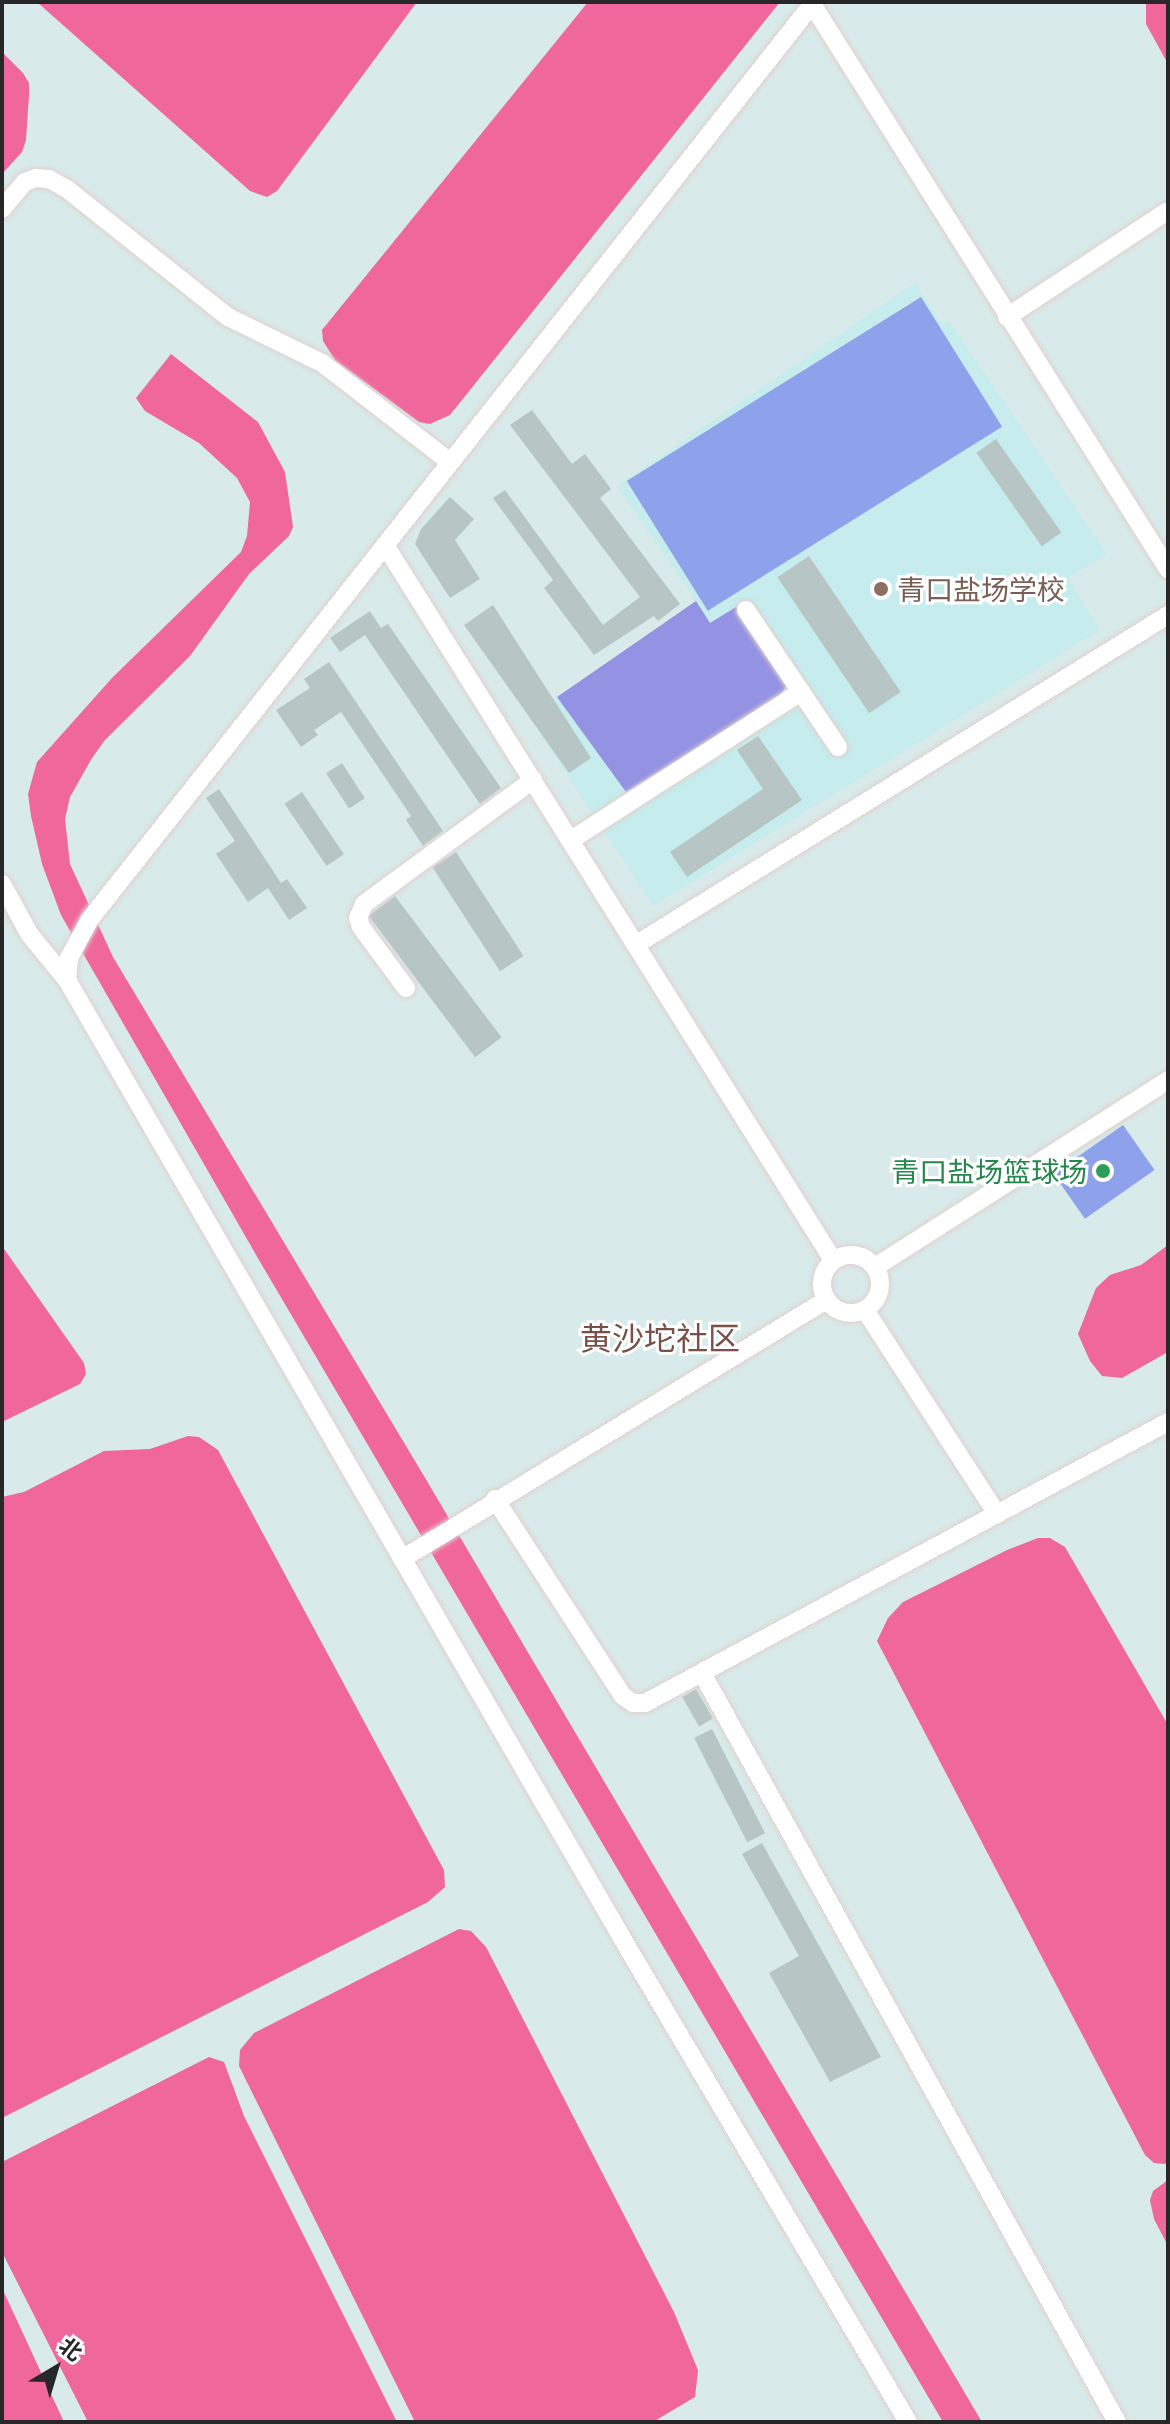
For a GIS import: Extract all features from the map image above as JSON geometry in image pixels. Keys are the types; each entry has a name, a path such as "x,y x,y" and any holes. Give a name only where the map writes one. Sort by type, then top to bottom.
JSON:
{"street":[{"path":"67,980 73,949 90,919 813,3 1007,317 1168,569"},
{"path":"2,209 25,182 36,178 49,179 67,189 228,317 322,363 450,462"},
{"path":"1007,317 1166,212"},
{"path":"385,545 833,1260"},
{"path":"746,610 838,747"},
{"path":"637,944 1168,615"},
{"path":"571,840 801,692"},
{"path":"406,988 361,927 358,918 364,904 533,780"},
{"path":"2,884 30,935 67,980 908,2422"},
{"path":"875,1267 1168,1080"},
{"path":"856,1255 875,1267 879,1291 865,1310 848,1313 826,1300 823,1274 833,1260 856,1255"},
{"path":"402,1559 495,1499 826,1300"},
{"path":"865,1310 997,1514"},
{"path":"495,1499 623,1696 633,1703 645,1703 1168,1422"},
{"path":"702,1673 1117,2422"}],"shaded area":[{"path":"37,2 417,2 277,191 267,197 250,191"},
{"path":"588,2 780,2 450,415 430,424 419,422 335,360 323,341 322,330"},
{"path":"1146,2 1168,2 1168,64 1146,24"},
{"path":"2,52 23,73 29,83 29,95 26,140 22,152 2,174"},
{"name":"青口盐场学校","path":"915,283 943,325 949,321 1107,554 1068,578 1100,630 653,906 529,717 696,601 617,486"},
{"path":"921,297 1002,427 708,611 627,481"},
{"path":"171,354 258,422 285,472 293,527 289,536 249,574 190,656 105,740 92,758 70,797 65,819 70,864 113,957 424,1476 982,2422 943,2422 259,1260 61,915 42,864 31,816 28,794 37,762 112,678 241,552 247,536 250,502 237,478 199,443 145,411 136,398"},
{"path":"696,601 710,623 736,607 786,681 786,687 779,696 626,792 557,697"},
{"name":"青口盐场篮球场","path":"1123,1125 1155,1170 1085,1219 1053,1174"},
{"path":"1168,1245 1168,1352 1122,1378 1102,1376 1090,1361 1078,1334 1096,1288 1110,1275 1141,1265"},
{"path":"2,1246 84,1363 86,1374 80,1384 2,1422"},
{"path":"188,1436 199,1437 218,1450 444,1870 445,1887 428,1902 2,2118 2,1497 24,1492 104,1451 150,1449"},
{"path":"1038,1538 1050,1538 1065,1547 1168,1725 1168,2162 1165,2164 1154,2163 1145,2155 877,1641 888,1618 903,1602 1007,1550"},
{"path":"459,1929 471,1931 486,1947 674,2312 698,2370 695,2397 653,2422 415,2422 239,2066 240,2050 254,2033"},
{"path":"209,2057 224,2062 244,2116 397,2422 88,2422 2,2252 2,2162"},
{"path":"1168,2180 1168,2246 1154,2219 1150,2200 1153,2191"},
{"path":"2,2288 64,2422 2,2422"}],"building":[{"path":"532,410 572,464 585,454 611,489 600,498 680,604 658,621 654,616 594,655 544,588 553,580 493,498 505,490 603,625 640,597 510,425"},
{"path":"996,439 1061,532 1042,546 976,453"},
{"path":"450,497 474,519 455,540 480,579 450,598 415,544 421,529"},
{"path":"809,556 901,692 869,713 777,577"},
{"path":"493,605 591,758 569,773 464,625"},
{"path":"370,611 381,628 388,624 501,788 480,804 365,635 340,652 330,638"},
{"path":"329,662 443,831 423,846 406,820 411,816 341,712 314,730 318,735 301,747 276,710 310,688 304,679"},
{"path":"758,736 802,800 687,877 670,852 763,789 737,750"},
{"path":"342,763 365,798 349,809 326,773"},
{"path":"219,789 281,883 287,879 307,908 289,920 268,888 248,902 216,854 235,841 206,798"},
{"path":"302,792 344,854 327,866 285,804"},
{"path":"456,852 524,956 500,971 433,867"},
{"path":"395,896 502,1037 475,1057 369,916"},
{"path":"696,1689 713,1718 699,1726 682,1697"},
{"path":"712,1729 765,1833 747,1842 694,1738"},
{"path":"762,1843 881,2057 830,2082 769,1973 799,1956 742,1854"}],"place":[{"name":"青口盐场学校","path":"881,589"},
{"name":"青口盐场篮球场","path":"1103,1171"}],"district":[{"name":"黄沙坨社区","path":"660,1338"}]}
